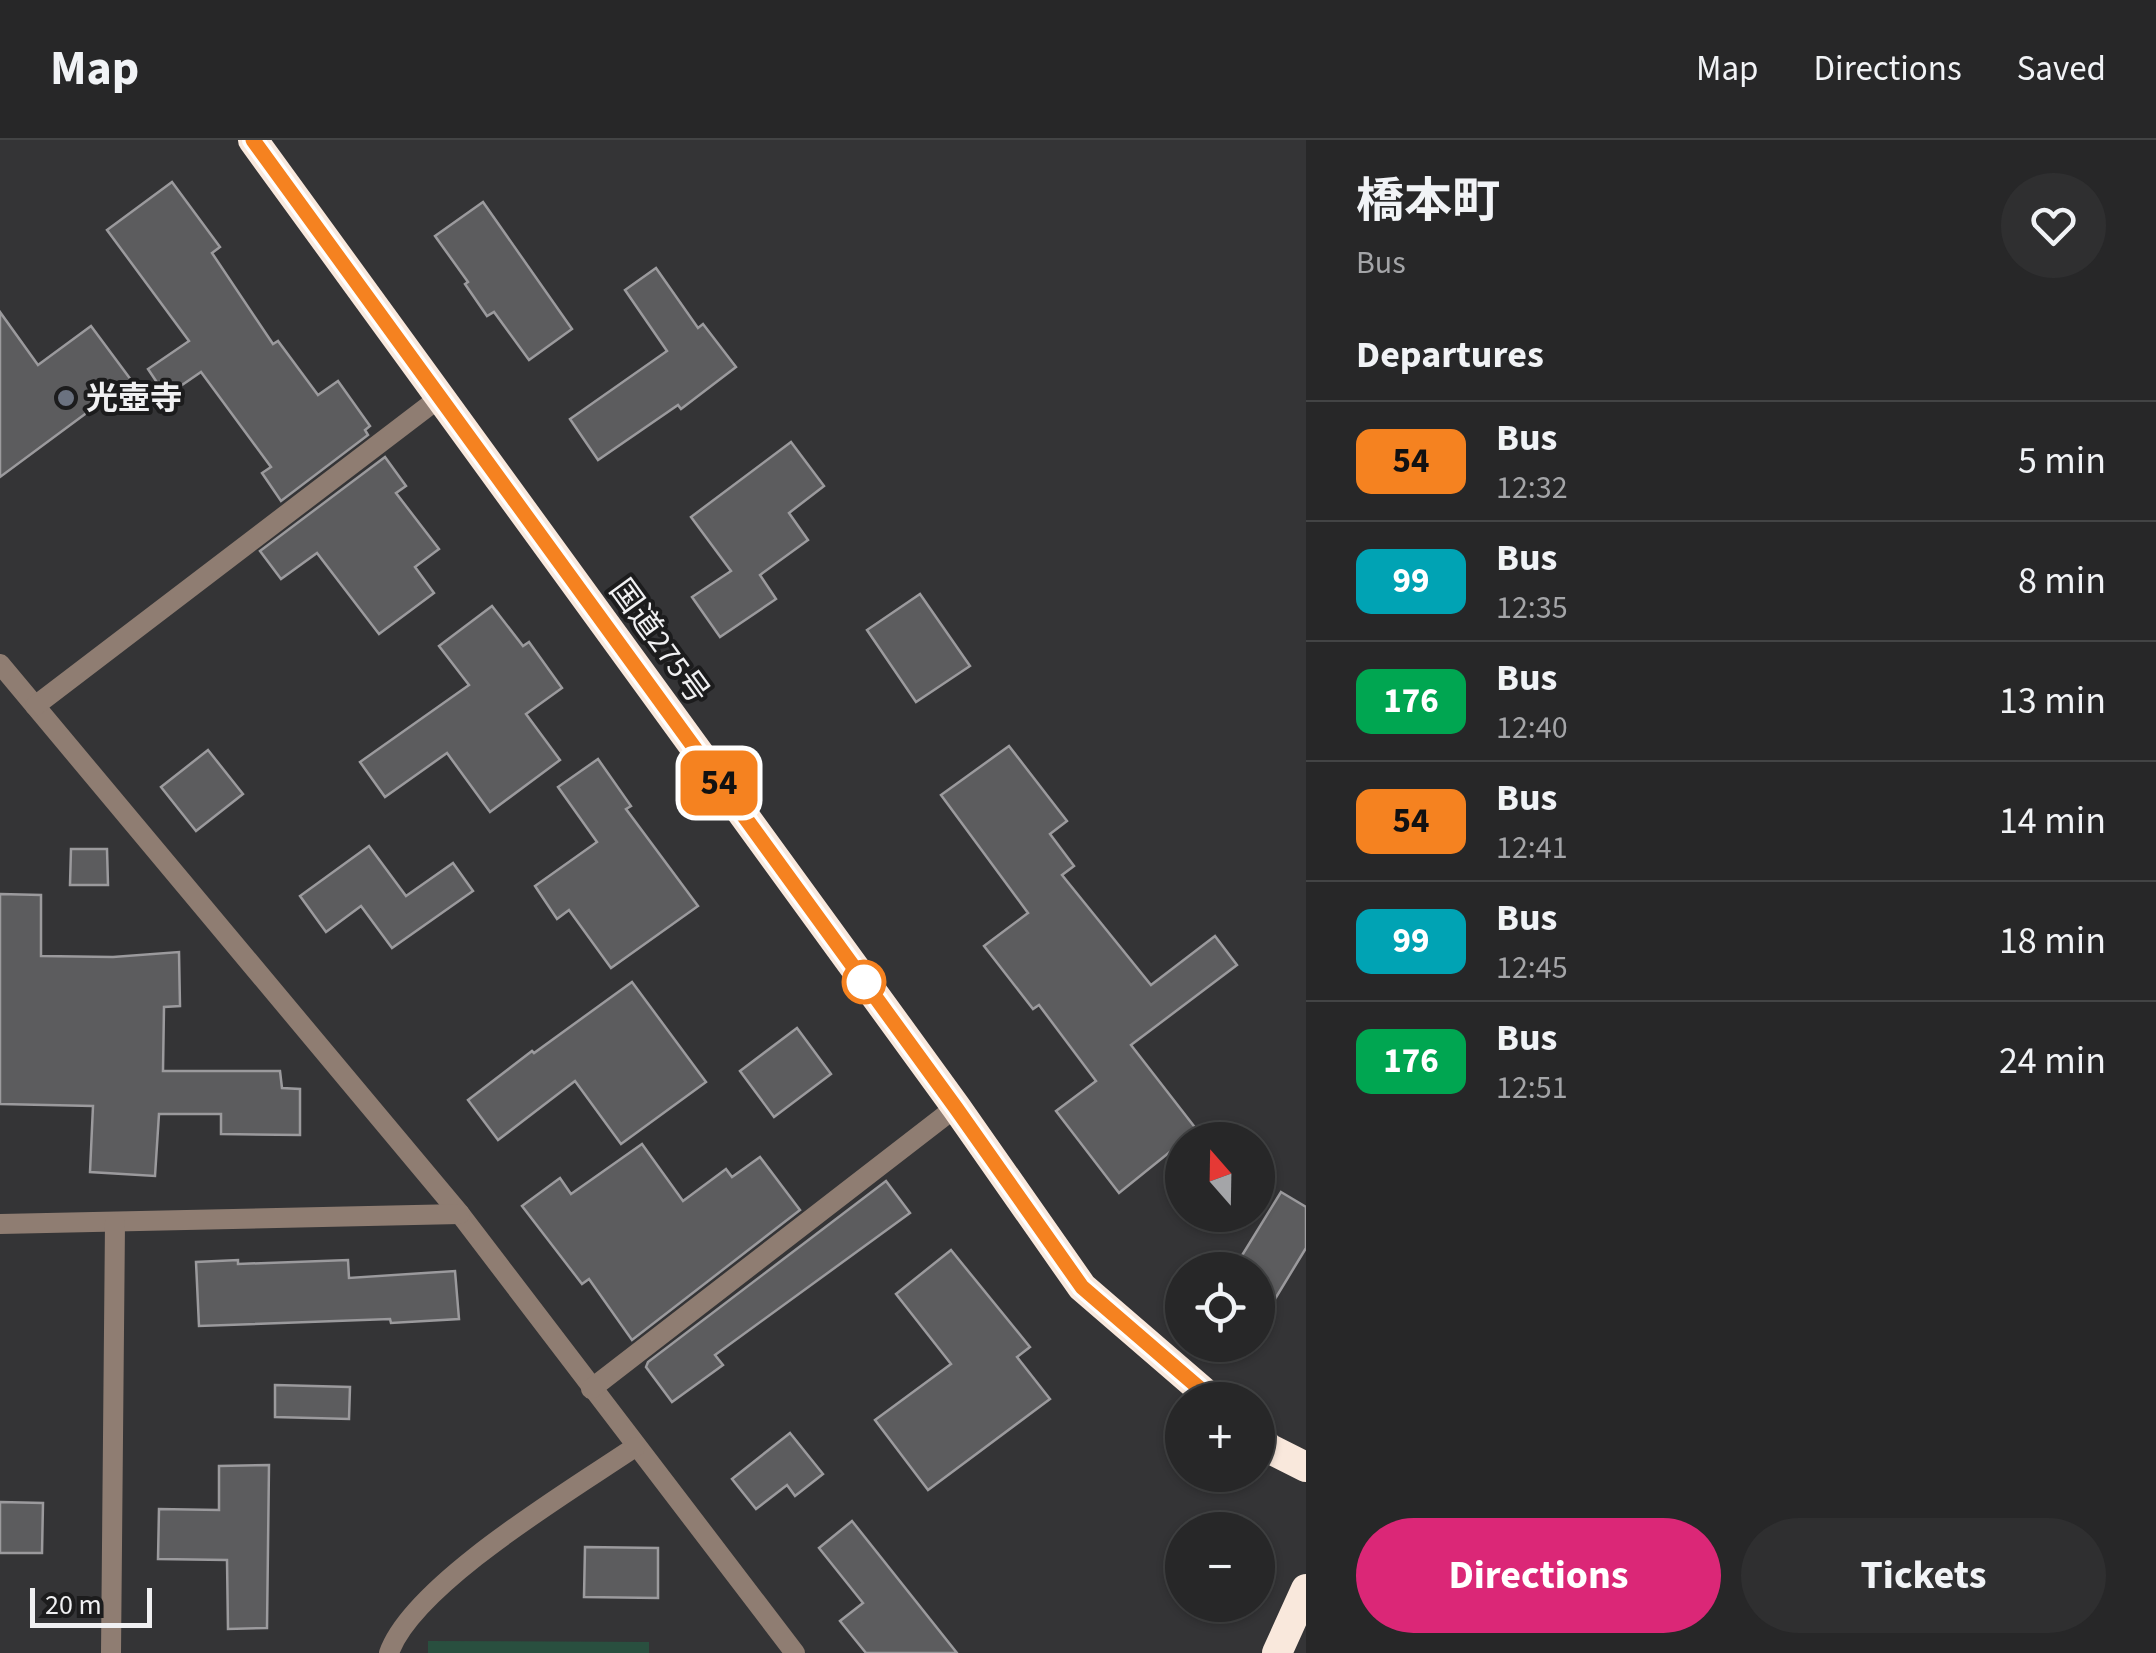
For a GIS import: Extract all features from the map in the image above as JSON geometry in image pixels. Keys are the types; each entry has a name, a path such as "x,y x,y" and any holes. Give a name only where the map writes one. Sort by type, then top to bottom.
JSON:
{"highway":[{"name":"国道275号","path":"253,140 1082,1287 1192,1382"},
{"path":"1275,1452 1306,1467"},
{"path":"1276,1653 1306,1588"}],"street":[{"path":"35,706 439,398"},
{"path":"0,664 460,1214 795,1653"},
{"path":"591,1389 956,1108"},
{"path":"0,1224 460,1214"},
{"path":"110,1653 115,1223"},
{"path":"389,1653 393,1641 443,1585 494,1542 635,1447"}],"green space":[{"path":"428,1641 649,1642 649,1653 428,1653"}],"building":[{"path":"172,182 220,247 212,253 273,344 278,341 318,395 338,381 370,426 365,430 368,435 281,501 262,473 271,467 201,372 166,396 148,369 189,341 107,230"},
{"path":"483,202 572,329 529,360 494,312 487,316 435,236"},
{"path":"656,268 698,328 703,324 736,367 681,409 678,405 598,460 570,419 667,351 625,290"},
{"name":"光壺寺","path":"0,312 38,365 91,326 140,392 109,414 100,403 0,477"},
{"path":"791,442 824,486 789,513 808,540 760,575 776,599 720,637 692,597 731,571 691,517"},
{"path":"385,457 406,486 396,493 439,549 415,567 434,593 379,634 317,553 281,579 260,551"},
{"path":"920,594 970,666 916,702 867,630"},
{"path":"492,606 523,646 529,642 562,688 526,714 560,760 490,812 447,753 385,797 360,762 469,685 439,646"},
{"path":"1009,746 1067,821 1050,834 1074,866 1062,875 1151,985 1215,936 1237,965 1131,1045 1191,1122 1165,1122 1165,1156 1119,1193 1056,1111 1096,1081 1039,1005 1033,1009 984,946 1028,913 941,795"},
{"path":"208,750 243,794 196,831 161,787"},
{"path":"598,759 631,806 626,809 698,906 611,968 569,910 557,919 535,886 597,842 558,787"},
{"path":"369,846 406,896 453,863 473,891 392,948 361,906 326,932 300,896"},
{"path":"71,849 107,849 108,885 70,885"},
{"path":"0,894 41,895 41,956 113,957 179,952 180,1006 164,1007 163,1071 280,1071 282,1088 300,1089 300,1135 221,1134 221,1114 159,1114 155,1176 90,1172 93,1106 0,1104"},
{"path":"632,982 706,1082 621,1144 575,1081 498,1140 468,1100"},
{"path":"797,1028 831,1074 774,1117 740,1071"},
{"path":"642,1144 683,1201 726,1169 732,1177 760,1157 800,1210 632,1340 589,1279 582,1284 522,1206 560,1178 571,1194"},
{"path":"886,1181 910,1213 715,1355 723,1365 672,1402 646,1367 648,1362"},
{"path":"1281,1192 1306,1207 1306,1248 1275,1299 1275,1252 1244,1252 1256,1232 1275,1232 1275,1202"},
{"path":"951,1250 1030,1347 1017,1357 1050,1399 928,1490 875,1420 951,1364 896,1294"},
{"path":"238,1260 238,1264 348,1260 349,1278 455,1271 459,1319 199,1326 196,1262"},
{"path":"275,1385 350,1387 349,1419 275,1417"},
{"path":"790,1433 823,1474 795,1496 787,1485 756,1509 732,1479"},
{"path":"269,1465 267,1628 228,1629 227,1560 158,1559 159,1509 219,1510 219,1466"},
{"path":"0,1502 43,1503 42,1553 0,1553"},
{"path":"852,1521 957,1653 866,1653 840,1621 863,1603 819,1548"},
{"path":"585,1547 658,1548 658,1598 584,1597"}],"bus line":[{"name":"54","path":"253,140 1082,1287 1192,1382"}],"place":[{"name":"光壺寺","path":"66,398"}]}
